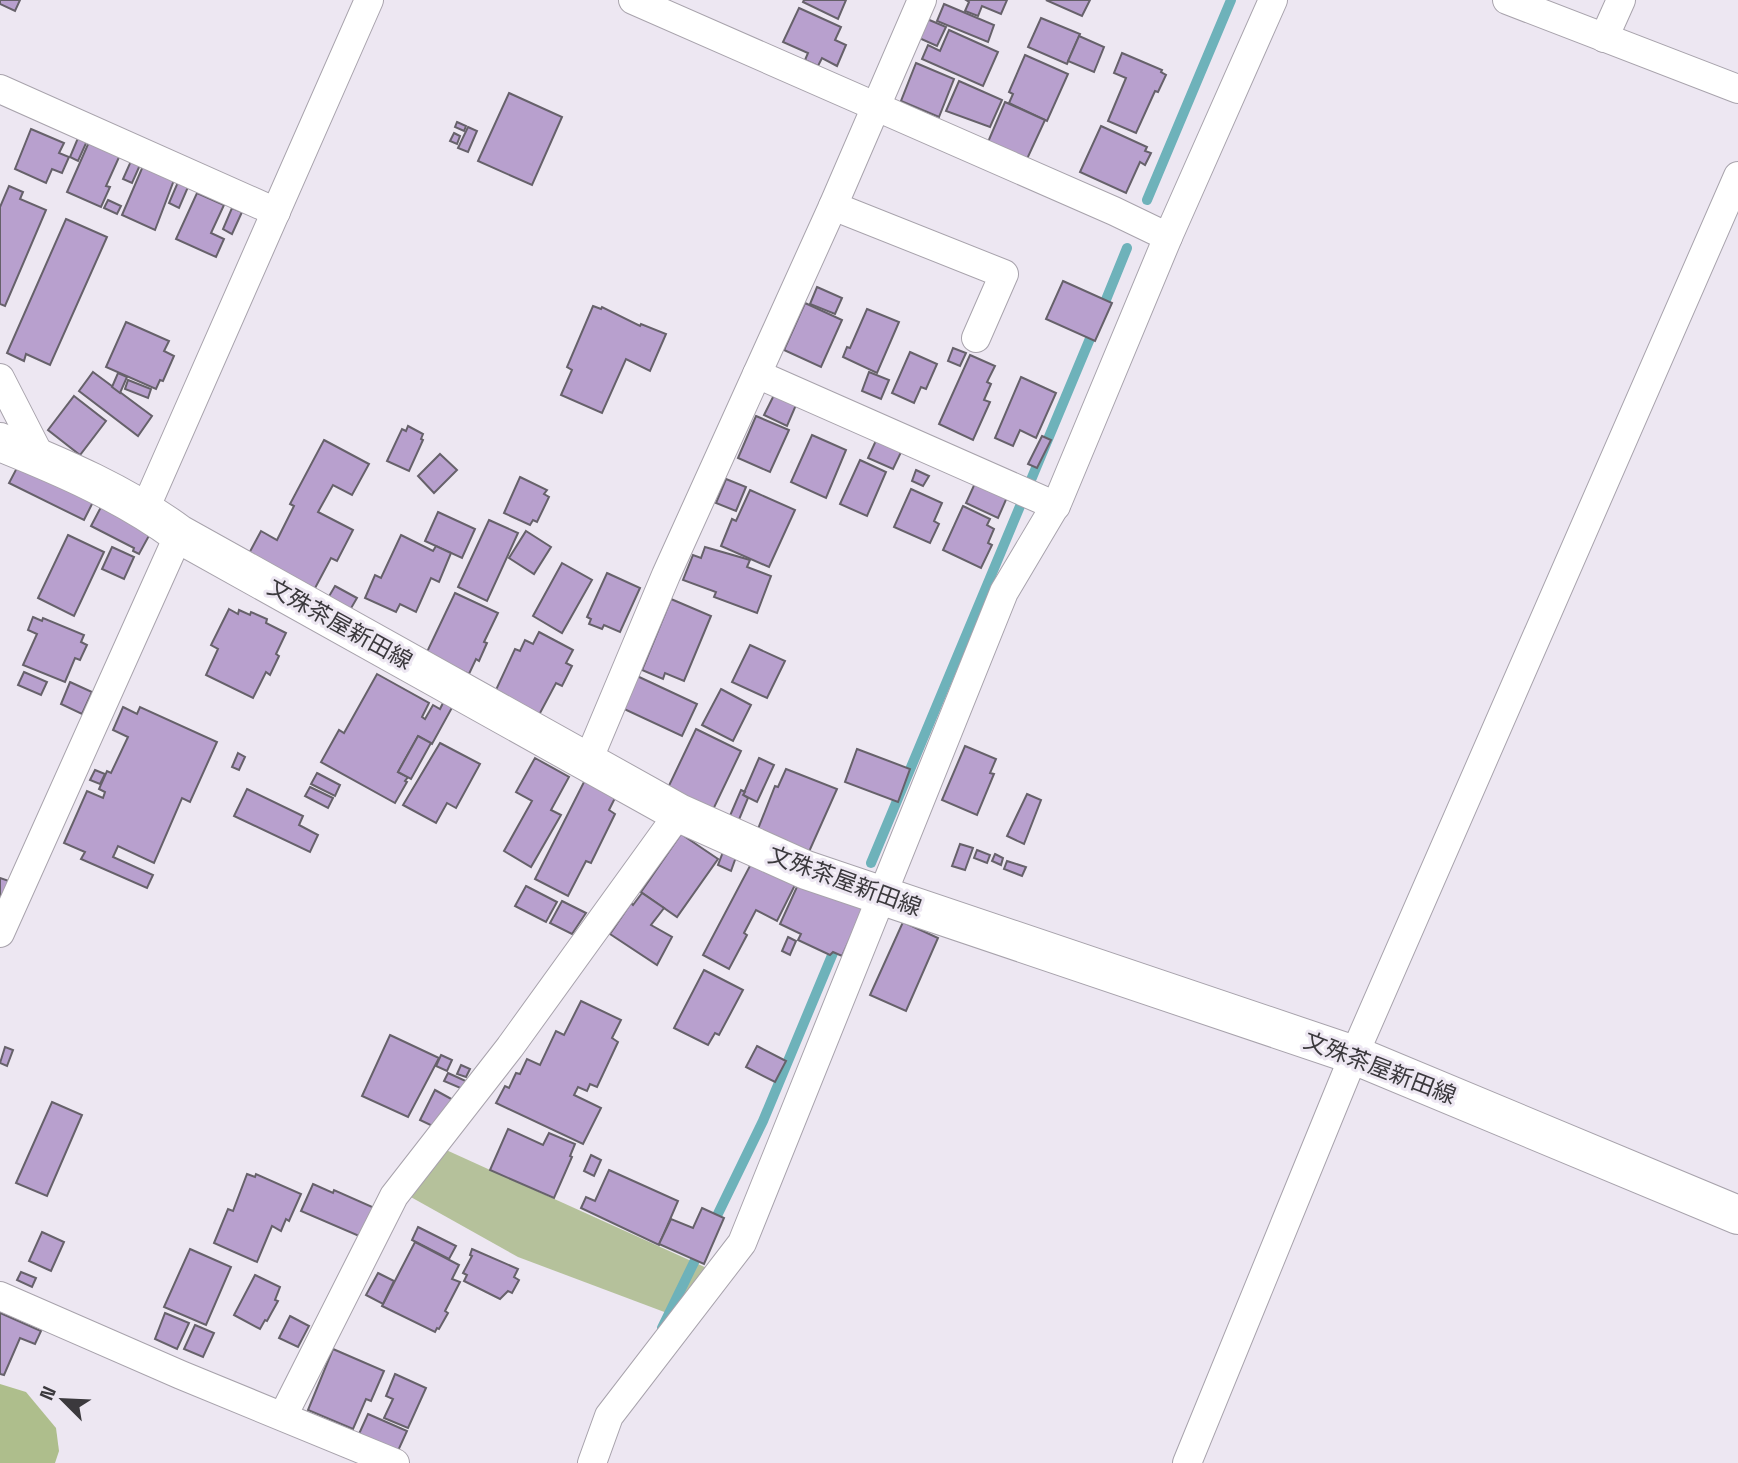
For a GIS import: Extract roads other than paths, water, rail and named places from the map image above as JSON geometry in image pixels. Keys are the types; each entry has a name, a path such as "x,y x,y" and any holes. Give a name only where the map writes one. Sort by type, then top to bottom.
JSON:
{"main road":[{"name":"文殊茶屋新田線","path":"0,442 41,458 145,509 179,534 678,813 806,870 1354,1055 1738,1215"}],"street":[{"path":"145,509 369,0"},
{"path":"633,0 1168,237"},
{"path":"587,763 666,575 833,206 922,0"},
{"path":"592,1463 609,1416 742,1243 1004,592 1056,506 1168,237 1273,0"},
{"path":"1507,0 1738,89"},
{"path":"1604,37 1621,0"},
{"path":"0,89 276,212"},
{"path":"1187,1463 1354,1055 1738,176"},
{"path":"833,206 1004,274 976,338"},
{"path":"757,374 1056,506"},
{"path":"0,378 41,458"},
{"path":"0,933 179,534"},
{"path":"283,1416 394,1196 510,1047 678,813"},
{"path":"0,1296 181,1375 396,1463"}],"waterway":[{"path":"1147,200 1231,0"},
{"path":"1101,312 1127,248"},
{"path":"871,863 1094,329"},
{"path":"713,1224 763,1121 838,941"},
{"path":"662,1328 700,1250"}]}
